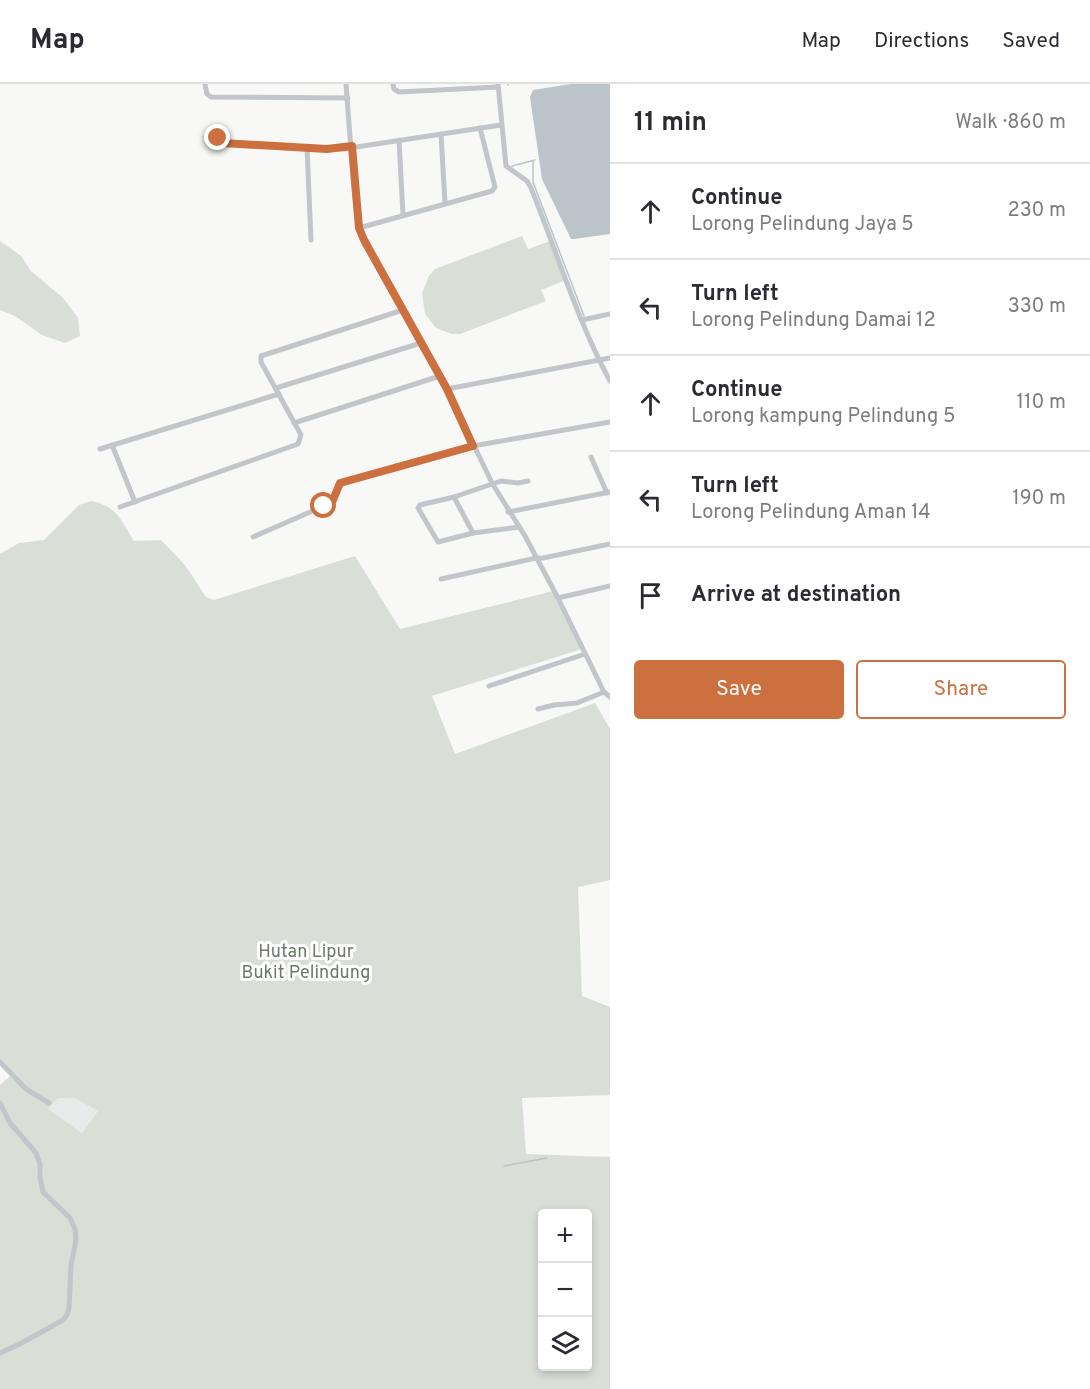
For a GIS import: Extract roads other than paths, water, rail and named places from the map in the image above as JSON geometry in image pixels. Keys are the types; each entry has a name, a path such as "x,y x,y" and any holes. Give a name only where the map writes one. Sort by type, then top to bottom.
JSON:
{"street":[{"path":"205,84 209,96 348,98"},
{"path":"346,84 359,228 447,389 492,483 558,598 604,692 610,697"},
{"path":"393,84 394,89 399,92 498,86 506,166 527,182 531,188 582,320 610,381"},
{"path":"218,138 222,143 343,148 501,125"},
{"path":"359,228 494,189 480,128"},
{"path":"441,134 445,203"},
{"path":"399,140 403,216"},
{"path":"307,148 311,240"},
{"path":"120,507 298,444 301,435 261,362 261,356 403,310"},
{"path":"582,320 610,314"},
{"path":"100,449 421,343"},
{"path":"447,389 610,358"},
{"path":"294,423 440,376"},
{"path":"253,537 324,506 333,500 340,483 473,446 610,422"},
{"path":"112,445 135,502"},
{"path":"508,512 609,492 591,457"},
{"path":"519,527 472,533 438,542 418,506 454,497 503,480 518,483 528,480"},
{"path":"454,497 472,533"},
{"path":"441,579 610,544"},
{"path":"558,598 610,586"},
{"path":"489,686 585,654"},
{"path":"538,709 576,703 604,692"},
{"path":"0,1062 26,1089 49,1103"},
{"path":"0,1103 18,1134 36,1153 40,1164 41,1188 46,1196 70,1218 76,1240 71,1265 67,1315 63,1320 0,1353"}],"waterway":[{"path":"512,166 535,160"},
{"path":"533,161 533,182 584,316"},
{"path":"504,1166 547,1158"}],"park label":[{"name":"Hutan Lipur Bukit Pelindung","path":"306,961"}]}
